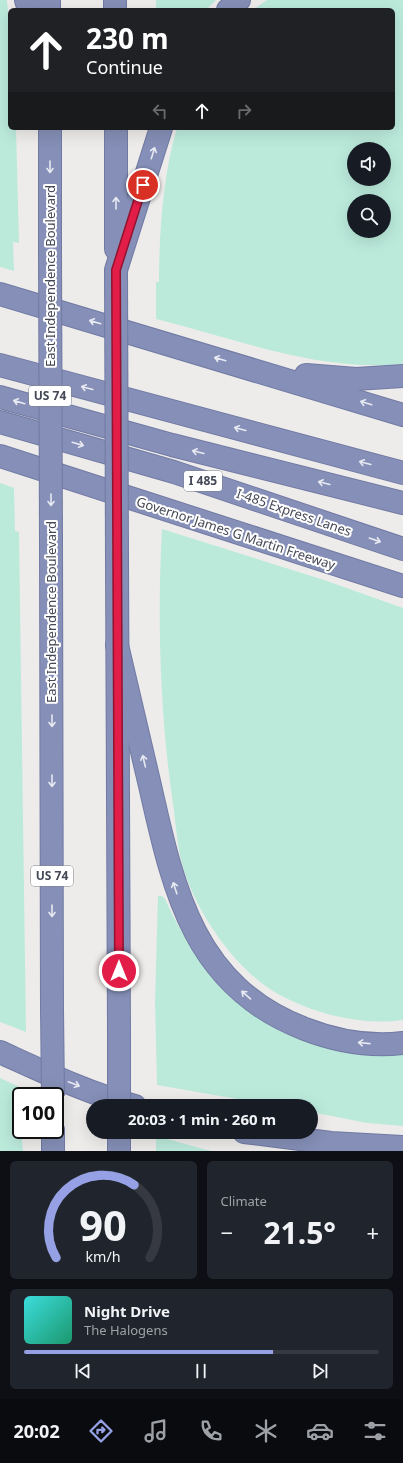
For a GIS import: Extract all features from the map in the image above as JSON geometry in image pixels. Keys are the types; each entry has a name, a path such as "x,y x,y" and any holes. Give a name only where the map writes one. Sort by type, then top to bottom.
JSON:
{"highway":[{"path":"230,8 239,0"},
{"name":"East Independence Boulevard","path":"50,130 53,1087"},
{"path":"116,130 119,1099"},
{"path":"116,270 160,130"},
{"path":"0,294 403,414"},
{"path":"0,365 403,473"},
{"path":"257,370 356,379 403,376"},
{"name":"I 485","path":"0,397 172,445 403,503"},
{"name":"I-485 Express Lanes","path":"0,422 174,472 403,549"},
{"name":"Governor James G Martin Freeway","path":"0,456 403,586"},
{"path":"348,569 403,596"},
{"path":"117,645 167,861 186,916 198,939 213,961 249,998 293,1025 317,1034 342,1040 368,1044 403,1043"},
{"path":"0,1052 46,1073 111,1099"},
{"path":"119,1139 119,1151"},
{"path":"299,1139 331,1143 403,1147"}],"green space":[{"path":"0,0 7,0 8,130 16,130 19,243 13,242 14,271 0,267"},
{"path":"156,0 216,0 208,8 156,8"},
{"path":"267,0 403,0 403,364 371,365 309,359 156,319 156,282 159,282 163,204 168,165 176,130 395,130 395,8 256,8"},
{"path":"0,483 14,488 15,531 19,532 26,1032 0,1022"},
{"path":"162,529 324,580 403,608 403,1020 371,1021 339,1017 307,1007 278,994 262,983 232,955 219,938 196,901 180,857 165,736 162,702 160,632"},
{"path":"158,896 162,896 165,899 179,928 196,953 215,976 238,999 403,1047 403,1126 367,1123 318,1113 318,1099 237,1099 157,1085 155,1002"},
{"path":"0,1078 20,1087 12,1087 12,1139 22,1139 23,1151 0,1151"},
{"path":"156,1139 167,1139 211,1151 156,1151"}],"route":[{"path":"119,971 116,270 143,185"}]}
